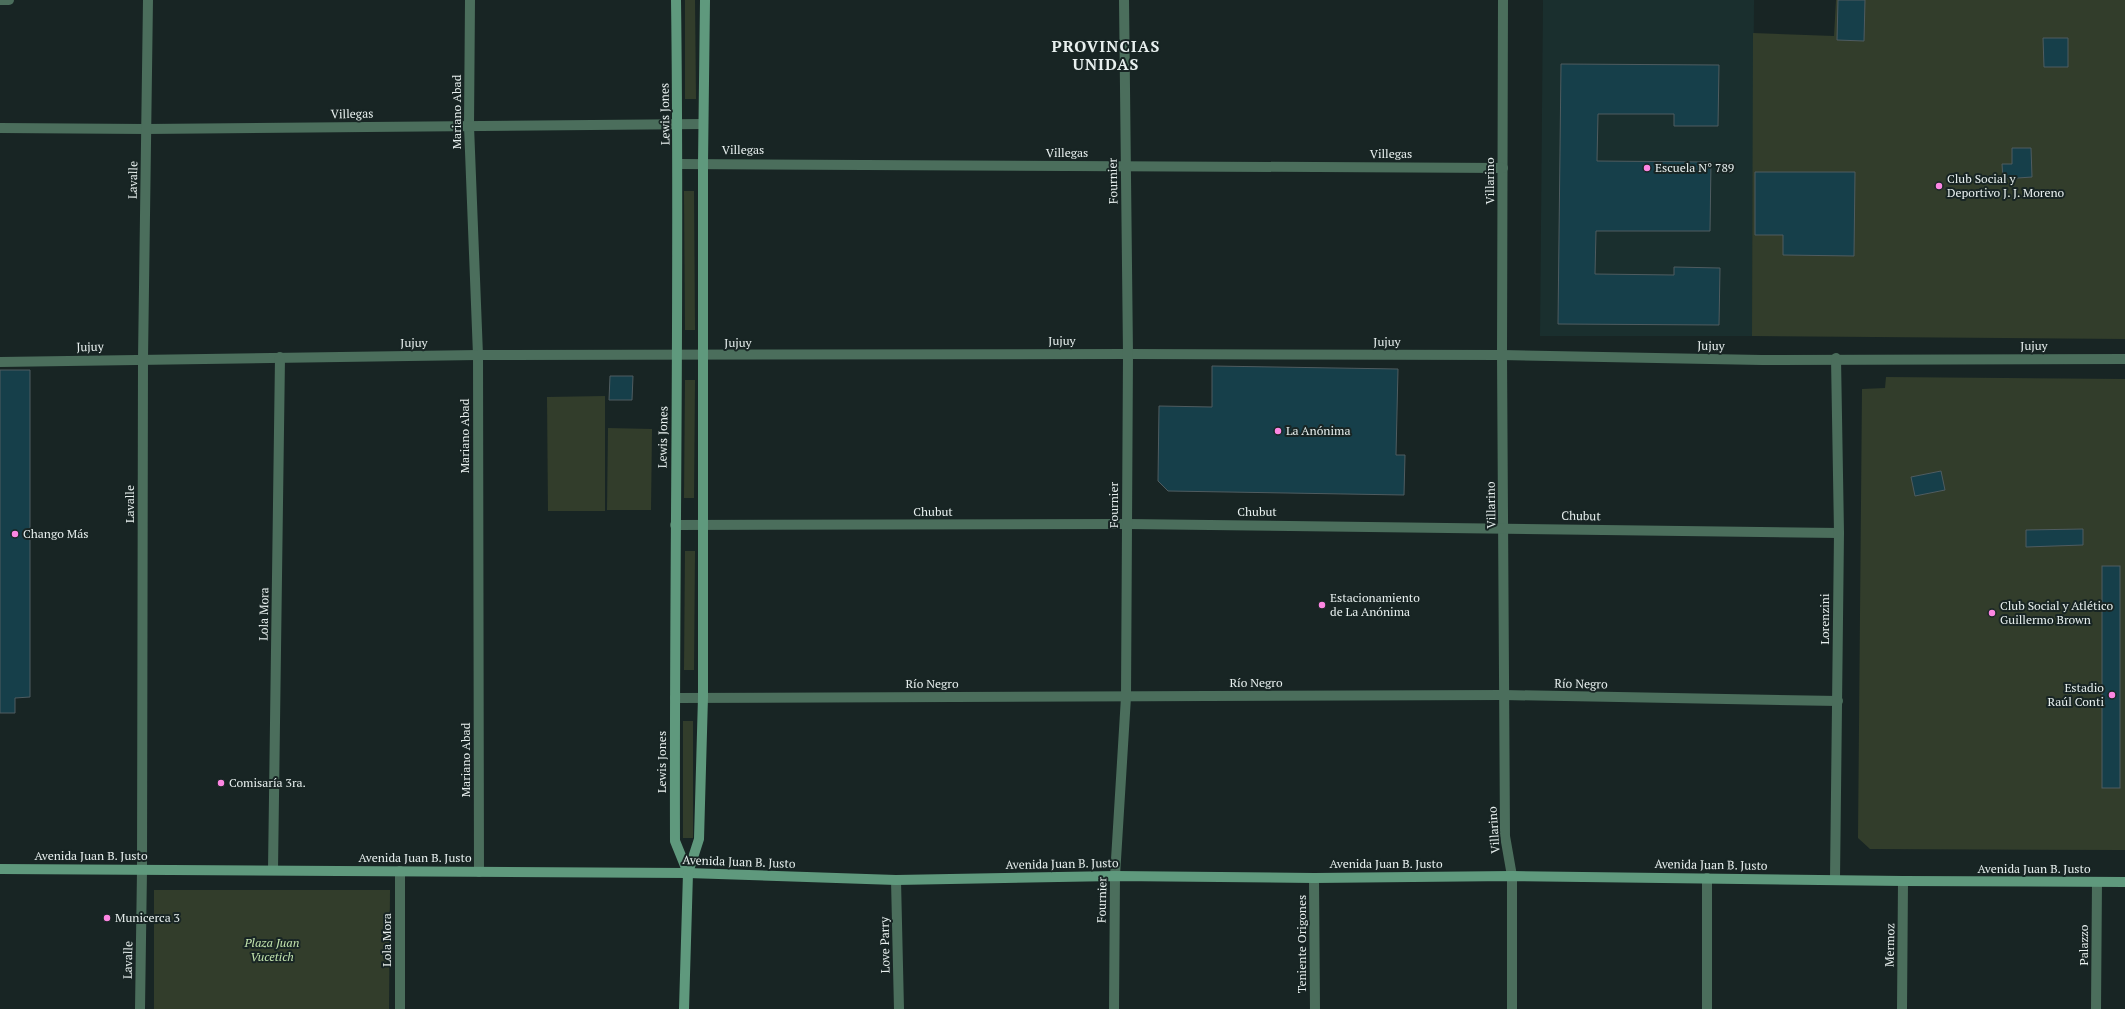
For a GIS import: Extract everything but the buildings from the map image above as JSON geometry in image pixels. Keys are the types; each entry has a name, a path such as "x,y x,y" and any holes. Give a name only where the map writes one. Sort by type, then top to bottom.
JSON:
{"main road":[{"name":"Lewis Jones","path":"676,0 678,164 675,525 675,841 688,873"},
{"name":"Lewis Jones","path":"684,1009 688,873 699,839 703,697 703,124 706,0"},
{"name":"Avenida Juan B. Justo","path":"0,869 688,873 896,880 1115,876 1314,878 1512,876 1835,879 1904,882 2125,882"}],"street":[{"path":"0,0 9,0"},
{"name":"Lavalle","path":"140,1009 142,870 143,359 148,0"},
{"name":"Mariano Abad","path":"470,0 469,126 478,355 479,872"},
{"name":"Fournier","path":"1114,1009 1115,876 1126,697 1128,354 1124,0"},
{"name":"Villarino","path":"1504,0 1502,355 1505,836 1512,876 1512,1009"},
{"name":"Villegas","path":"0,128 146,129 703,124"},
{"name":"Villegas","path":"678,164 1503,168"},
{"name":"Jujuy","path":"0,362 478,355 704,356 1128,354 1502,355 1762,360 1836,358 2125,359"},
{"name":"Lola Mora","path":"274,870 280,357"},
{"name":"Lorenzini","path":"1835,879 1839,533 1836,358"},
{"name":"Chubut","path":"675,525 1127,524 1839,533"},
{"name":"Río Negro","path":"675,698 1504,695 1838,701"},
{"name":"Lola Mora","path":"400,871 400,1009"},
{"name":"Teniente Origones","path":"1314,878 1315,1009"},
{"path":"1707,878 1707,1009"},
{"name":"Love Parry","path":"896,880 900,1009"},
{"name":"Mermoz","path":"1902,1009 1904,882"},
{"name":"Palazzo","path":"2096,1009 2097,882"}],"shaded area":[{"name":"Escuela N° 789","path":"1543,0 1754,0 1752,336 1540,336"}],"green space":[{"path":"685,0 695,0 696,99 685,99"},
{"name":"Club Social y Deportivo J. J. Moreno","path":"1836,0 2125,0 2125,339 1752,336 1753,33 1834,36"},
{"path":"684,191 694,191 695,330 685,330"},
{"name":"Club Social y Atlético Guillermo Brown","path":"1886,377 2125,379 2125,850 1870,849 1858,838 1862,389 1885,388"},
{"path":"685,380 695,380 694,498 684,498"},
{"path":"605,396 605,511 548,511 547,397"},
{"path":"608,428 652,429 651,510 607,510"},
{"path":"685,551 695,551 694,670 684,670"},
{"path":"683,721 693,721 693,838 683,838"},
{"name":"Plaza Juan Vucetich","path":"154,890 390,890 389,1009 154,1009"}],"place":[{"name":"Escuela N° 789","path":"1647,168"},
{"name":"Club Social y Deportivo J. J. Moreno","path":"1939,186"},
{"name":"La Anónima","path":"1278,431"},
{"name":"Chango Más","path":"15,534"},
{"name":"Estacionamiento de La Anónima","path":"1322,605"},
{"name":"Club Social y Atlético Guillermo Brown","path":"1992,613"},
{"name":"Estadio Raúl Conti","path":"2112,695"},
{"name":"Comisaría 3ra.","path":"221,783"},
{"name":"Municerca 3","path":"107,918"}],"district":[{"name":"PROVINCIAS UNIDAS","path":"1106,55"}]}
